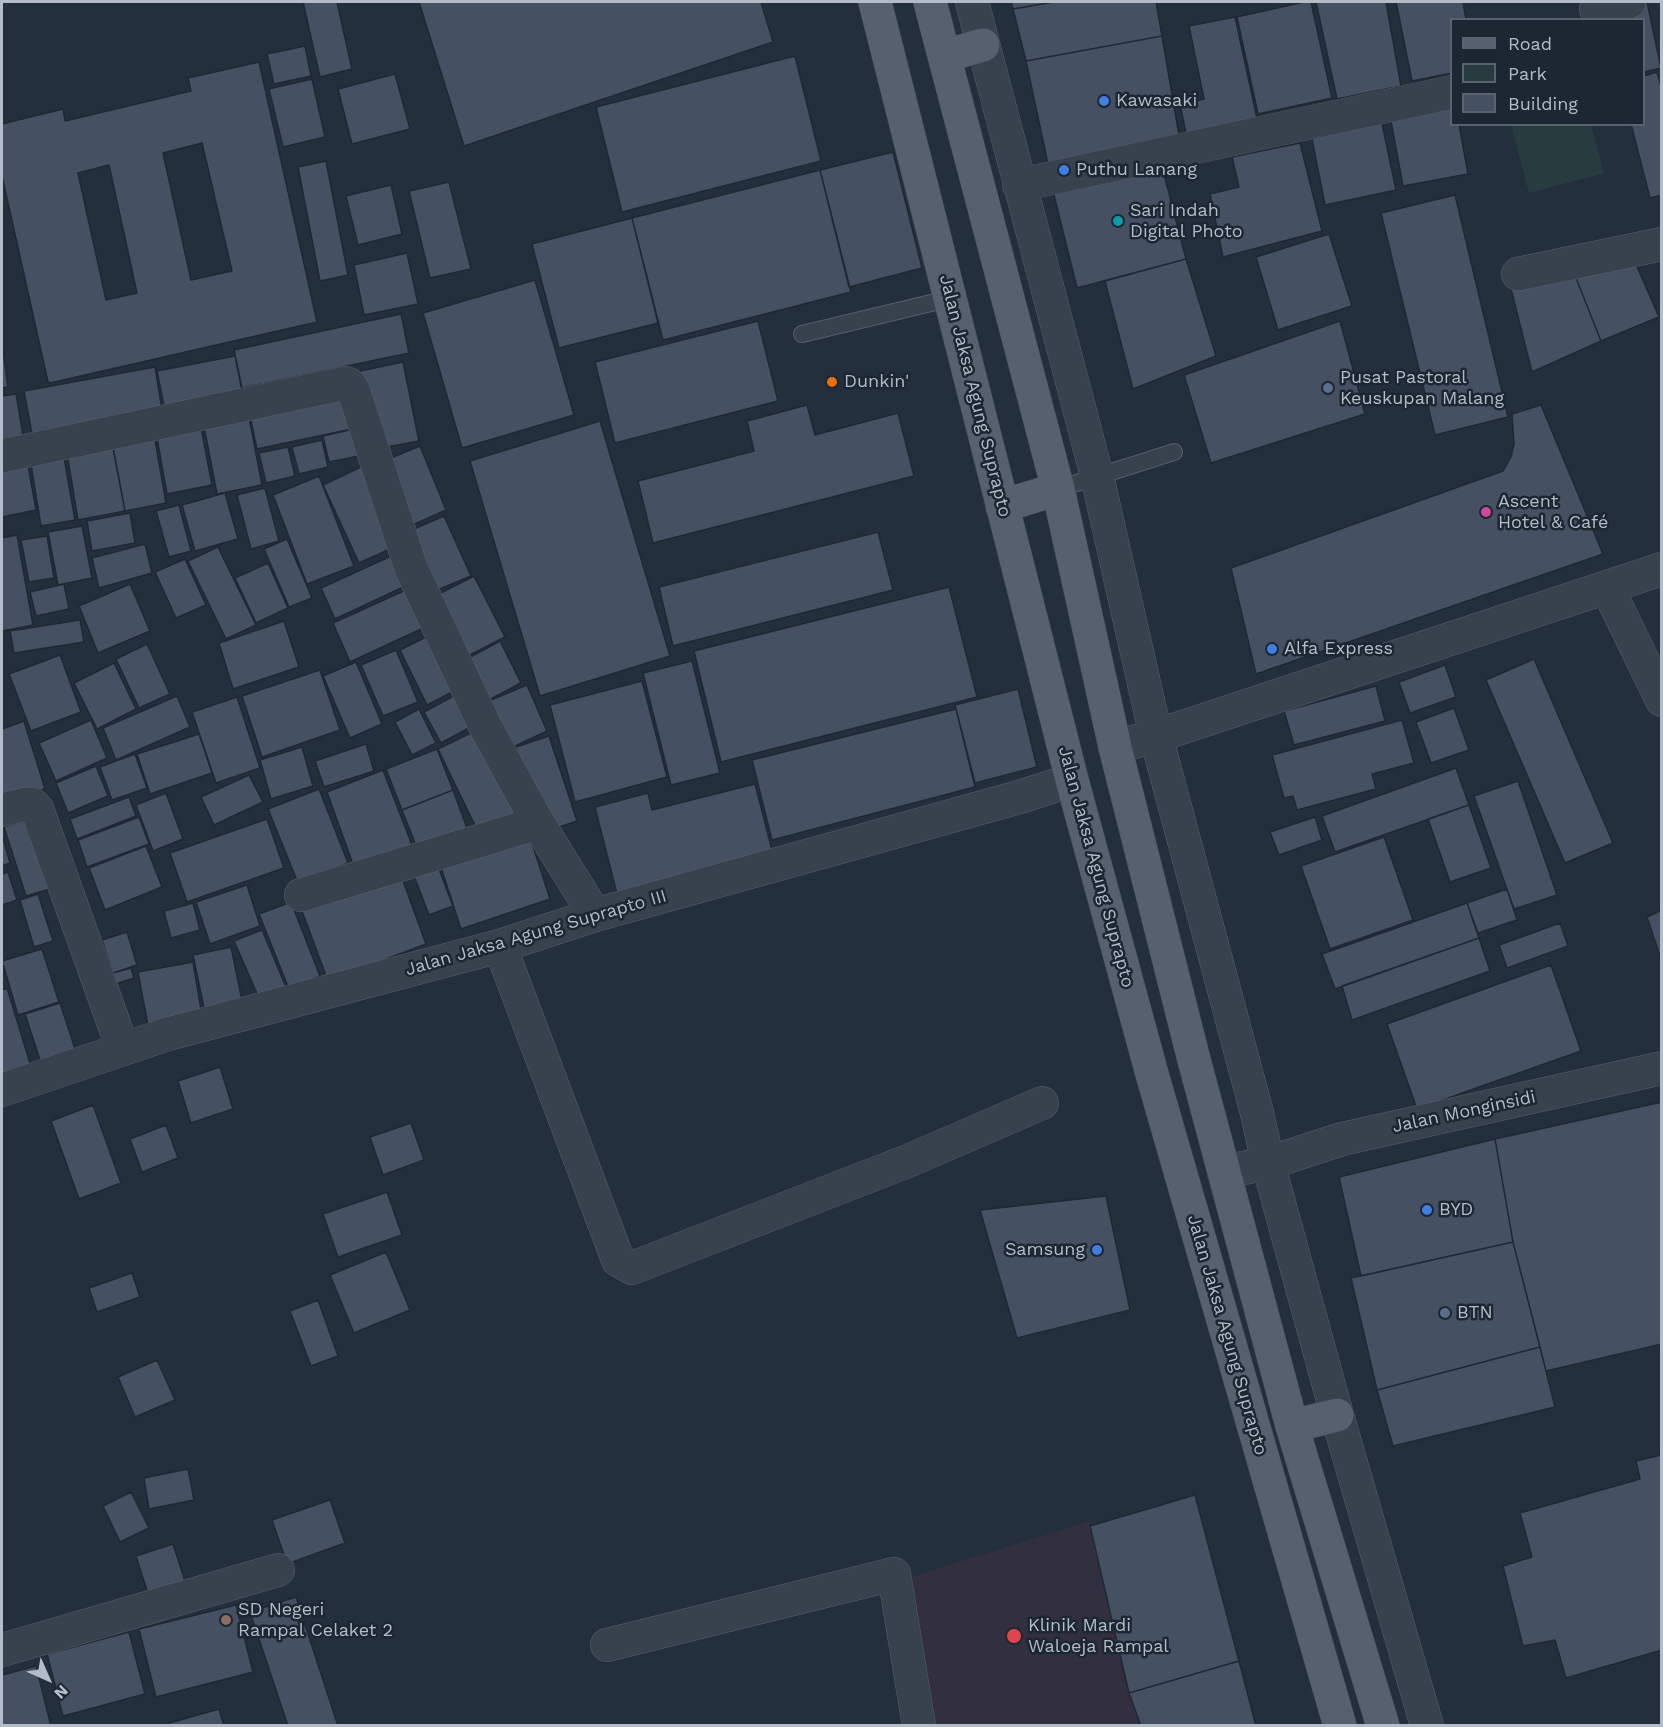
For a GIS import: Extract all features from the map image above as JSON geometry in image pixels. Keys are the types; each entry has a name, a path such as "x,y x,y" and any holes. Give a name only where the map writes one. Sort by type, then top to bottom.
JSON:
{"main road":[{"name":"Jalan Jaksa Agung Suprapto","path":"875,2 952,298 1072,780 1152,1074 1340,1725"},
{"name":"Jalan Jaksa Agung Suprapto","path":"930,2 1058,489 1115,747 1193,1056 1292,1426 1383,1725"},
{"path":"944,56 983,45"},
{"path":"1002,506 1058,489"},
{"path":"1292,1426 1337,1415"}],"street":[{"path":"972,2 1097,476 1156,735 1257,1113 1268,1163 1337,1415 1427,1725"},
{"path":"1596,9 1629,2"},
{"path":"1019,184 1450,92"},
{"path":"1518,274 1662,244"},
{"path":"2,456 345,383 350,385 411,568 485,726 538,823 595,915"},
{"path":"1115,747 1662,569"},
{"path":"1607,587 1662,700"},
{"name":"Jalan Jaksa Agung Suprapto III","path":"2,1090 168,1034 500,946 595,915 1023,796 1072,780"},
{"path":"2,810 26,804 32,804 37,809 123,1049"},
{"path":"301,895 538,823"},
{"path":"500,946 618,1260 632,1268 908,1161 1042,1103"},
{"name":"Jalan Monginsidi","path":"1224,1172 1268,1163 1342,1139 1662,1068"},
{"path":"2,1650 278,1570"},
{"path":"607,1645 894,1574 919,1725"}],"lane":[{"path":"802,333 952,298"},
{"path":"1058,489 1174,452"}],"shaded area":[{"name":"Klinik Mardi Waloeja Rampal","path":"1089,1521 1129,1693 1141,1725 929,1725 902,1580"}],"green space":[{"path":"1511,126 1591,126 1604,173 1529,193"}],"building":[{"path":"303,2 337,2 352,69 320,77"},
{"path":"419,2 761,2 773,42 464,146"},
{"path":"1011,2 1054,2 1013,9"},
{"path":"1054,2 1156,2 1162,36 1026,61 1013,9"},
{"path":"1311,2 1332,98 1258,114 1237,17"},
{"path":"1316,2 1386,2 1401,86 1337,99"},
{"path":"1396,2 1463,2 1466,18 1450,18 1450,73 1412,81"},
{"path":"1647,2 1661,68 1645,72 1645,18 1610,18 1608,11"},
{"path":"1235,17 1258,123 1187,138 1180,104 1204,99 1189,26"},
{"name":"Kawasaki","path":"1162,36 1180,141 1049,169 1026,61"},
{"path":"305,46 311,76 274,84 267,54"},
{"path":"795,56 821,161 622,212 596,107"},
{"path":"259,62 317,322 50,383 2,176 2,124 63,109 65,121 191,91 188,78","holes":["202,143 232,271 191,280 163,153","109,165 137,293 106,300 78,173"]},
{"path":"1657,72 1662,90 1662,195 1650,198 1632,126 1645,126 1645,76"},
{"path":"395,74 410,129 352,144 338,89"},
{"path":"312,79 325,137 283,147 269,89"},
{"path":"1450,105 1450,126 1459,126 1468,174 1403,186 1390,116"},
{"path":"1381,119 1396,190 1325,205 1311,134"},
{"path":"1300,143 1322,231 1223,257 1210,194 1239,187 1232,157"},
{"path":"893,152 922,268 849,287 820,170"},
{"name":"Sari Indah Digital Photo","path":"1160,159 1186,259 1077,288 1051,183"},
{"path":"326,161 348,275 320,281 298,167"},
{"path":"820,170 851,292 663,340 632,218"},
{"path":"449,182 471,269 430,278 409,191"},
{"path":"391,185 402,234 358,245 346,196"},
{"path":"1455,195 1508,417 1435,435 1381,213"},
{"path":"632,218 658,323 559,348 532,244"},
{"path":"1329,234 1352,306 1278,330 1256,257"},
{"path":"407,253 418,304 364,315 354,265"},
{"path":"1631,253 1659,317 1601,341 1572,268"},
{"path":"1186,259 1216,356 1133,389 1105,281"},
{"path":"1572,268 1601,341 1532,372 1509,281"},
{"path":"535,280 574,415 462,448 423,313"},
{"path":"401,314 409,353 242,388 234,350"},
{"path":"758,321 778,401 615,443 595,362"},
{"path":"1340,321 1365,414 1211,463 1184,375"},
{"path":"2,343 8,387 2,388"},
{"path":"235,356 242,391 164,406 157,371"},
{"path":"403,362 419,441 376,449 360,371"},
{"path":"155,367 162,410 32,434 24,391"},
{"path":"343,386 352,429 257,449 248,407"},
{"path":"16,394 23,436 2,439 2,396"},
{"path":"807,405 815,435 898,413 914,476 653,543 638,481 754,451 747,421"},
{"name":"Ascent Hotel & Café","path":"1541,405 1603,554 1256,674 1231,568 1503,471 1511,457 1514,444 1512,414"},
{"path":"247,407 262,485 217,494 202,416"},
{"path":"199,417 212,485 167,494 155,427"},
{"path":"600,421 670,656 540,696 470,461"},
{"path":"153,428 166,503 125,511 111,436"},
{"path":"358,428 364,455 329,462 323,436"},
{"path":"111,438 125,511 78,520 66,447"},
{"path":"322,440 328,467 299,474 292,447"},
{"path":"62,446 75,520 41,526 29,452"},
{"path":"420,446 446,510 408,527 381,462"},
{"path":"288,447 295,476 266,483 259,453"},
{"path":"26,454 36,510 2,517 2,458"},
{"path":"363,466 399,545 359,563 323,485"},
{"path":"319,476 354,566 307,584 273,495"},
{"path":"265,488 279,541 251,549 237,495"},
{"path":"225,493 238,539 195,551 182,505"},
{"path":"179,505 191,551 169,557 156,511"},
{"path":"130,513 135,543 92,551 87,521"},
{"path":"444,516 471,576 435,591 409,531"},
{"path":"82,526 92,578 58,585 48,532"},
{"path":"878,532 893,590 673,646 659,587"},
{"path":"17,535 33,625 2,631 2,538"},
{"path":"47,536 54,578 29,582 21,540"},
{"path":"287,539 312,598 289,607 264,549"},
{"path":"145,544 152,573 99,588 92,558"},
{"path":"218,547 256,625 226,639 188,561"},
{"path":"400,552 414,582 335,619 321,588"},
{"path":"185,559 206,605 176,618 155,572"},
{"path":"268,563 288,608 256,623 235,578"},
{"path":"474,576 505,637 466,657 435,596"},
{"path":"64,584 69,609 36,616 30,592"},
{"path":"130,584 150,631 98,653 79,606"},
{"path":"417,585 434,623 350,662 333,623"},
{"path":"949,587 977,697 721,762 694,651"},
{"path":"80,620 84,642 14,653 10,631"},
{"path":"284,621 299,667 233,689 219,643"},
{"path":"436,632 464,686 427,705 400,650"},
{"path":"500,641 521,683 483,703 463,661"},
{"path":"147,644 170,694 139,708 116,659"},
{"path":"396,650 418,702 383,716 361,665"},
{"path":"60,655 81,712 31,731 9,674"},
{"path":"1534,659 1613,843 1565,863 1486,680"},
{"path":"692,661 720,773 671,785 643,673"},
{"path":"356,662 382,724 350,738 323,676"},
{"path":"114,663 136,709 97,729 74,683"},
{"path":"1445,665 1456,697 1410,713 1399,682"},
{"path":"320,670 340,730 262,757 242,696"},
{"path":"642,681 667,777 575,802 550,705"},
{"path":"527,685 547,731 511,748 491,700"},
{"path":"1376,686 1385,721 1294,745 1284,711"},
{"path":"1018,689 1037,767 975,783 955,705"},
{"path":"463,691 480,722 441,743 424,712"},
{"path":"177,696 190,727 116,760 103,728"},
{"path":"237,697 260,768 216,783 192,712"},
{"path":"1454,708 1469,750 1431,763 1416,722"},
{"path":"419,709 436,743 412,755 395,722"},
{"path":"956,709 975,787 772,840 752,760"},
{"path":"91,720 107,758 56,781 39,743"},
{"path":"1402,720 1414,763 1372,774 1376,789 1297,810 1293,796 1284,798 1272,755"},
{"path":"24,721 45,789 2,802 2,729"},
{"path":"485,726 529,816 482,840 438,749"},
{"path":"199,734 212,773 150,794 137,754"},
{"path":"549,736 577,821 545,832 516,747"},
{"path":"366,744 374,771 324,787 315,761"},
{"path":"302,747 313,786 271,799 260,760"},
{"path":"437,749 453,790 402,810 386,769"},
{"path":"135,754 147,788 112,800 100,767"},
{"path":"96,766 108,796 68,813 56,783"},
{"path":"1456,768 1469,805 1335,852 1322,816"},
{"path":"383,770 412,845 354,867 327,792"},
{"path":"249,775 263,802 214,825 201,797"},
{"path":"1518,781 1557,895 1514,909 1474,796"},
{"path":"755,784 773,854 617,894 595,807 648,793 652,810"},
{"path":"319,789 348,863 298,883 268,809"},
{"path":"453,790 467,828 417,848 402,810"},
{"path":"166,793 183,839 153,851 136,805"},
{"path":"129,797 136,816 77,839 70,819"},
{"path":"1469,805 1491,868 1450,882 1428,819"},
{"path":"36,817 57,887 26,896 4,827"},
{"path":"139,817 149,844 87,867 78,840"},
{"path":"1315,817 1322,840 1279,855 1270,832"},
{"path":"267,819 284,868 187,902 170,853"},
{"path":"528,831 550,899 461,929 439,861"},
{"path":"2,835 10,863 2,866"},
{"path":"1384,837 1413,920 1330,949 1301,866"},
{"path":"146,846 162,887 105,910 89,868"},
{"path":"437,864 453,906 429,915 413,873"},
{"path":"398,867 426,944 328,981 299,903"},
{"path":"8,872 17,900 2,905 2,874"},
{"path":"247,885 260,926 210,944 196,902"},
{"path":"1507,889 1517,920 1478,933 1467,903"},
{"path":"38,894 53,941 34,947 20,900"},
{"path":"291,902 320,976 289,989 259,914"},
{"path":"193,903 200,930 171,938 164,911"},
{"path":"1467,903 1479,938 1335,989 1322,954"},
{"path":"1662,910 1662,962 1647,917"},
{"path":"1560,923 1568,946 1507,968 1499,945"},
{"path":"262,930 286,987 259,998 234,941"},
{"path":"127,932 137,965 113,973 102,940"},
{"path":"1479,938 1490,971 1352,1020 1342,986"},
{"path":"231,947 243,1005 205,1013 193,955"},
{"path":"42,949 59,1002 18,1015 2,961"},
{"path":"193,962 203,1022 149,1031 138,972"},
{"path":"1551,965 1581,1051 1417,1109 1387,1024"},
{"path":"131,968 134,978 115,984 113,973"},
{"path":"7,988 33,1073 2,1083 2,990"},
{"path":"60,1003 78,1058 43,1069 25,1014"},
{"path":"220,1067 233,1109 191,1123 178,1081"},
{"path":"1662,1102 1662,1344 1546,1371 1513,1242 1495,1139"},
{"path":"93,1105 121,1183 79,1199 51,1121"},
{"path":"411,1123 424,1160 383,1175 370,1137"},
{"path":"166,1125 178,1158 142,1172 130,1139"},
{"name":"BYD","path":"1495,1139 1513,1242 1361,1276 1339,1177"},
{"path":"387,1192 402,1235 338,1257 323,1214"},
{"path":"1106,1196 1130,1310 1017,1338 980,1210"},
{"name":"BTN","path":"1513,1242 1540,1347 1377,1390 1351,1278"},
{"path":"386,1252 410,1310 354,1333 330,1275"},
{"path":"132,1273 140,1297 97,1312 89,1288"},
{"path":"318,1300 338,1356 311,1366 290,1311"},
{"path":"1540,1347 1555,1407 1393,1446 1377,1390"},
{"path":"157,1360 175,1400 135,1417 118,1377"},
{"path":"1661,1455 1662,1650 1566,1678 1555,1640 1523,1646 1503,1566 1532,1557 1520,1513 1640,1479 1636,1461"},
{"path":"188,1469 194,1500 149,1509 144,1478"},
{"path":"131,1492 149,1528 120,1542 103,1506"},
{"path":"1195,1495 1239,1661 1129,1693 1090,1526"},
{"path":"330,1500 345,1543 287,1564 272,1520"},
{"path":"173,1544 186,1584 149,1597 136,1556"},
{"path":"296,1597 338,1726 288,1726 250,1612"},
{"path":"236,1605 253,1672 156,1697 139,1629"},
{"path":"129,1632 145,1694 63,1716 47,1654"},
{"path":"1239,1661 1256,1726 1141,1726 1129,1693"},
{"path":"36,1666 51,1726 2,1726 2,1675"},
{"path":"219,1709 224,1726 159,1726"}],"place":[{"name":"Kawasaki","path":"1104,101"},
{"name":"Puthu Lanang","path":"1064,170"},
{"name":"Sari Indah Digital Photo","path":"1118,221"},
{"name":"Dunkin'","path":"832,382"},
{"name":"Pusat Pastoral Keuskupan Malang","path":"1328,388"},
{"name":"Ascent Hotel & Café","path":"1486,512"},
{"name":"Alfa Express","path":"1272,649"},
{"name":"BYD","path":"1427,1210"},
{"name":"Samsung","path":"1097,1250"},
{"name":"BTN","path":"1445,1313"},
{"name":"SD Negeri Rampal Celaket 2","path":"226,1620"},
{"name":"Klinik Mardi Waloeja Rampal","path":"1014,1636"}]}
